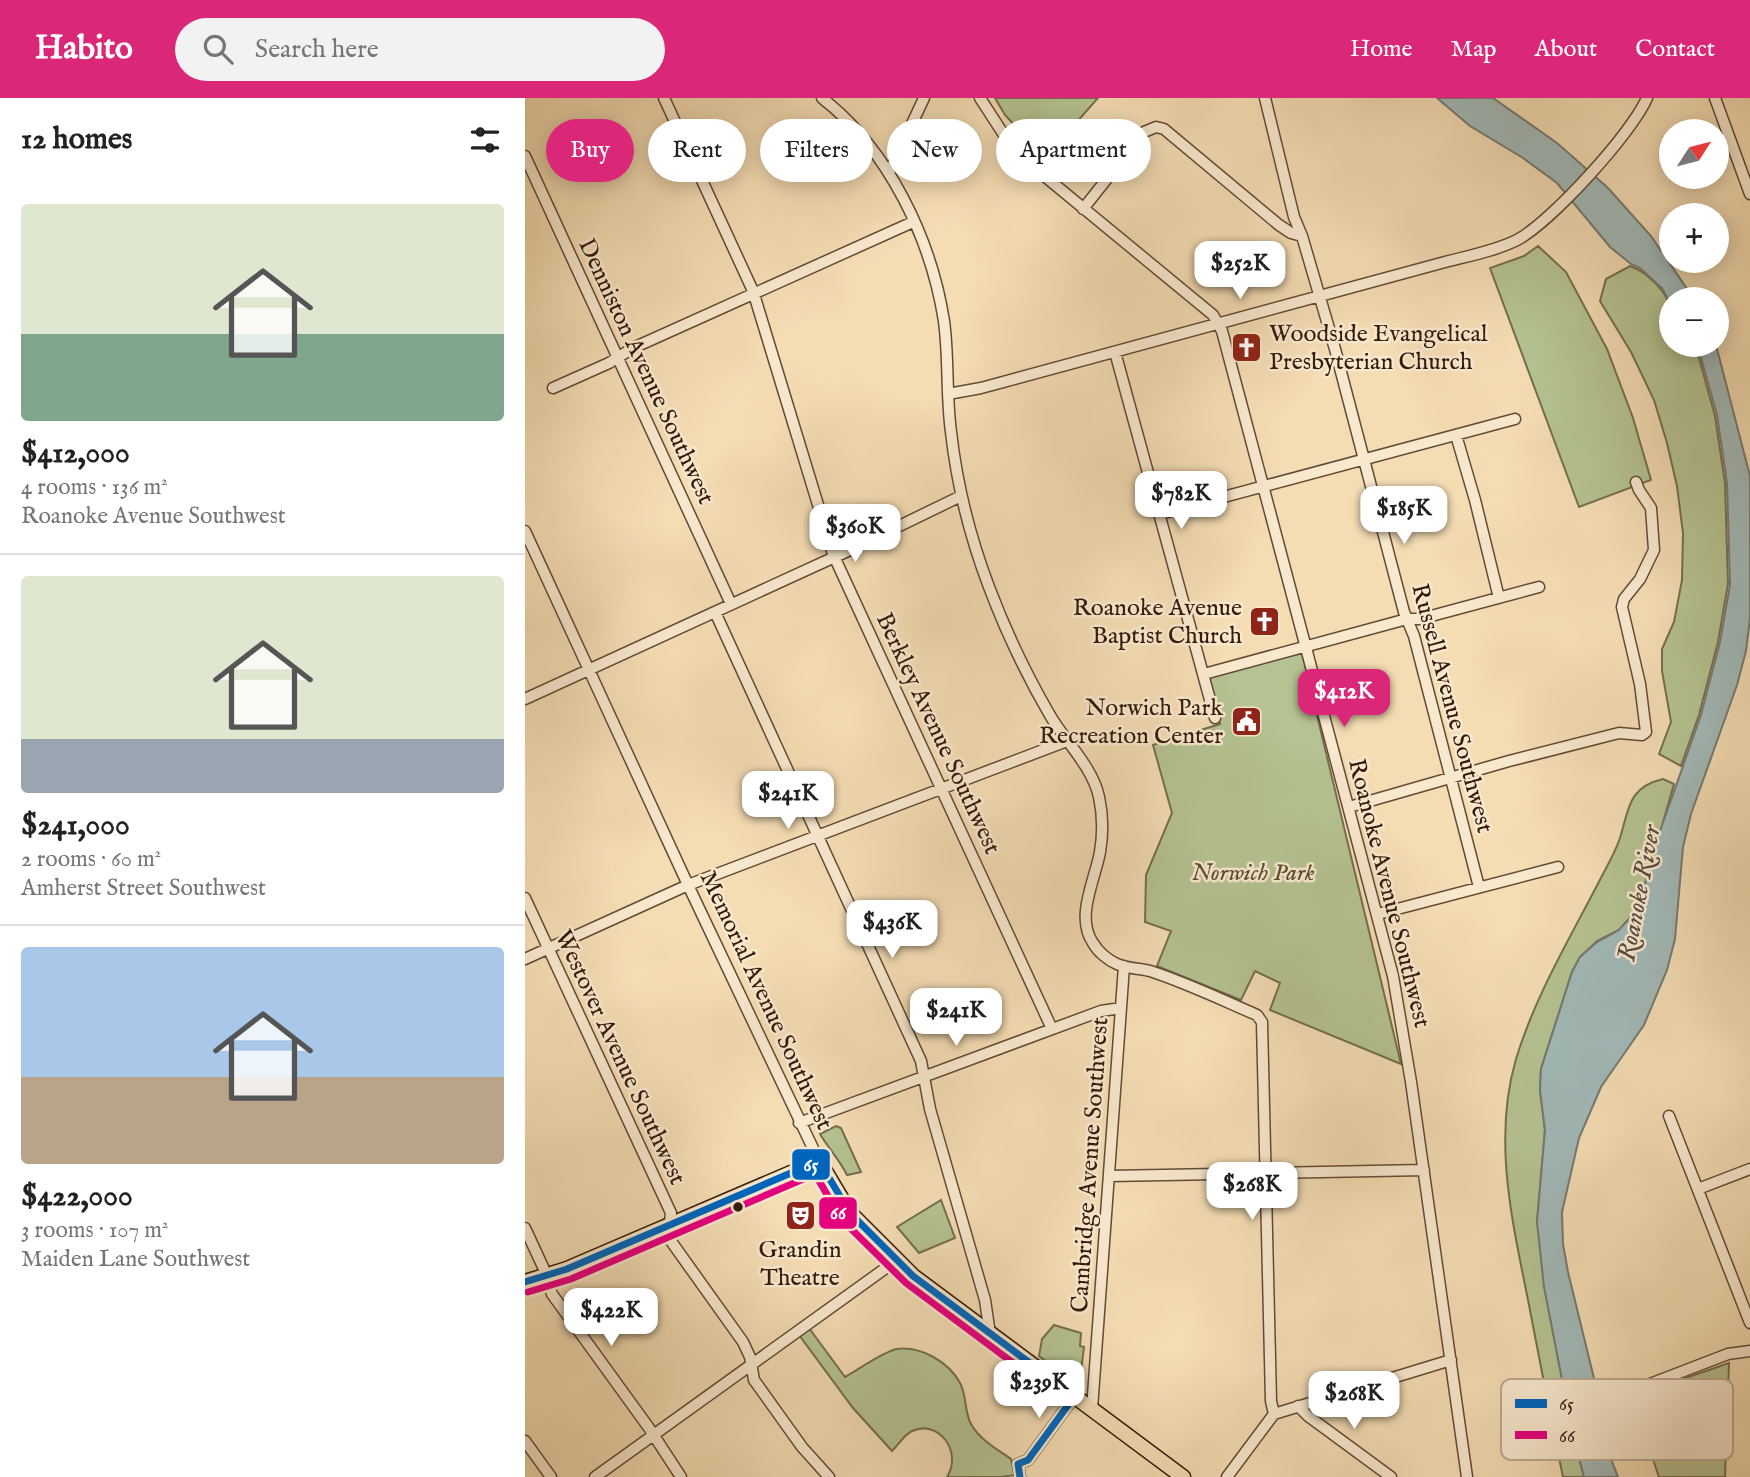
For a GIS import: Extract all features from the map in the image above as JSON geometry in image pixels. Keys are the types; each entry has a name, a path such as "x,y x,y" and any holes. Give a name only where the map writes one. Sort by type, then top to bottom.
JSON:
{"main road":[{"path":"525,1282 547,1277 819,1161"},
{"name":"Memorial Avenue Southwest","path":"819,1161 849,1213 913,1276 1183,1477"}],"street":[{"name":"Berkley Avenue Southwest","path":"664,98 754,294 834,556 1052,1029"},
{"path":"822,98 853,125 887,170"},
{"path":"980,98 1017,150 1083,209 1213,315 1219,323"},
{"name":"Russell Avenue Southwest","path":"1265,98 1294,217 1302,236 1407,620 1414,636 1479,887"},
{"path":"948,394 981,388 1115,352 1516,240 1536,228 1601,161 1630,127 1647,98"},
{"path":"1714,98 1750,194"},
{"path":"912,119 920,100"},
{"path":"1083,209 1144,132 1160,127 1279,225 1290,233 1302,236"},
{"name":"Denniston Avenue Southwest","path":"525,156 731,604"},
{"path":"893,182 913,222 932,272 943,320 951,431 961,496 981,566 1032,684 1093,778 1100,800 1100,850 1085,914 1086,927 1093,943 1116,964 1150,971 1261,1018 1271,1401 1274,1414"},
{"path":"553,388 645,343 913,222"},
{"name":"Roanoke Avenue Southwest","path":"1219,323 1378,914 1397,996 1467,1477"},
{"path":"1115,352 1215,718"},
{"path":"1160,514 1515,419"},
{"path":"1457,435 1499,598"},
{"path":"1349,807 1619,733 1642,735 1646,732 1640,684 1622,604 1640,579 1654,550 1651,508 1636,482"},
{"path":"525,699 961,496"},
{"name":"Memorial Avenue Southwest","path":"525,531 819,1161"},
{"path":"1204,674 1539,587"},
{"path":"715,611 921,1062 930,1109 985,1300 991,1334"},
{"path":"525,959 688,885 1067,741"},
{"path":"1378,914 1558,867"},
{"name":"Westover Avenue Southwest","path":"525,898 671,1213 668,1237 743,1342 754,1380 802,1447 829,1477"},
{"name":"Cambridge Avenue Southwest","path":"1092,1409 1124,967"},
{"path":"799,1123 1101,1010 1121,1008"},
{"path":"1669,1116 1750,1323"},
{"path":"1698,1189 1750,1169"},
{"path":"1109,1176 1424,1170"},
{"path":"525,1228 552,1294 681,1477"},
{"path":"595,1477 897,1259"},
{"path":"1663,1379 1728,1354 1750,1351"},
{"path":"1227,1477 1274,1414 1451,1360"},
{"path":"1020,1477 1018,1464 1028,1460 1074,1397"},
{"path":"1298,1406 1388,1476"},
{"path":"525,1441 551,1477"}],"green space":[{"path":"995,98 1098,98 1079,119 1009,119"},
{"path":"1538,246 1566,272 1607,349 1633,418 1651,480 1579,507 1490,268 1524,256"},
{"path":"1630,266 1650,278 1659,288 1659,357 1698,357 1715,416 1725,483 1728,584 1718,642 1699,715 1681,766 1659,754 1671,722 1662,671 1662,649 1674,622 1682,580 1683,533 1677,486 1654,400 1631,352 1600,301 1606,279"},
{"name":"Norwich Park","path":"1302,653 1401,1064 1270,1010 1280,983 1255,971 1241,1000 1157,966 1171,931 1145,922 1146,875 1172,813 1153,745 1220,724 1209,677"},
{"path":"1663,779 1674,784 1638,909 1619,930 1597,941 1580,957 1572,972 1541,1069 1540,1090 1545,1130 1537,1222 1563,1379 1544,1379 1507,1182 1505,1152 1509,1090 1516,1059 1534,1011 1615,851 1632,801 1636,794 1651,783"},
{"path":"836,1126 841,1128 861,1172 847,1175 820,1134"},
{"path":"941,1200 955,1238 919,1253 897,1227"},
{"path":"1054,1325 1081,1333 1080,1346 1084,1347 1079,1387 1039,1356 1042,1339"},
{"path":"809,1328 845,1377 897,1349 915,1350 942,1362 960,1383 971,1424 984,1439 1011,1459 1015,1475 947,1477 951,1467 950,1448 939,1433 931,1429 912,1431 892,1451 853,1408 799,1335"},
{"path":"1729,1363 1728,1379 1683,1379"},
{"path":"1560,1460 1580,1460 1584,1477 1563,1477"},
{"path":"1653,1460 1726,1460 1725,1477 1659,1477"}],"water":[{"path":"1437,98 1493,98 1557,143 1608,188 1651,236 1659,248 1659,273 1676,273 1686,287 1661,287 1610,247 1557,183 1523,158 1470,126"},
{"path":"1700,357 1719,357 1750,476 1750,618 1746,651 1737,685 1691,814 1683,847 1675,939 1667,970 1644,1025 1601,1087 1579,1138 1562,1212 1563,1244 1594,1379 1562,1379 1544,1287 1537,1222 1545,1130 1540,1090 1541,1069 1572,972 1580,957 1597,942 1619,930 1638,909 1659,834 1701,715 1720,642 1730,585 1727,483 1717,415"},
{"path":"1580,1460 1611,1460 1618,1477 1584,1477"}],"transit line":[{"name":"65","path":"525,1282 567,1269 819,1161 850,1213 913,1276 1034,1366"},
{"name":"66","path":"528,1292 571,1279 815,1174 842,1220 906,1283 1028,1374"},
{"name":"65","path":"1020,1477 1018,1464 1028,1460 1074,1397"}],"place":[{"name":"Woodside Evangelical Presbyterian Church","path":"1246,347"},
{"name":"Roanoke Avenue Baptist Church","path":"1265,621"},
{"name":"Norwich Park Recreation Center","path":"1246,721"},
{"name":"Grandin Theatre","path":"800,1215"}],"water label":[{"name":"Roanoke River","path":"1638,893"}]}
